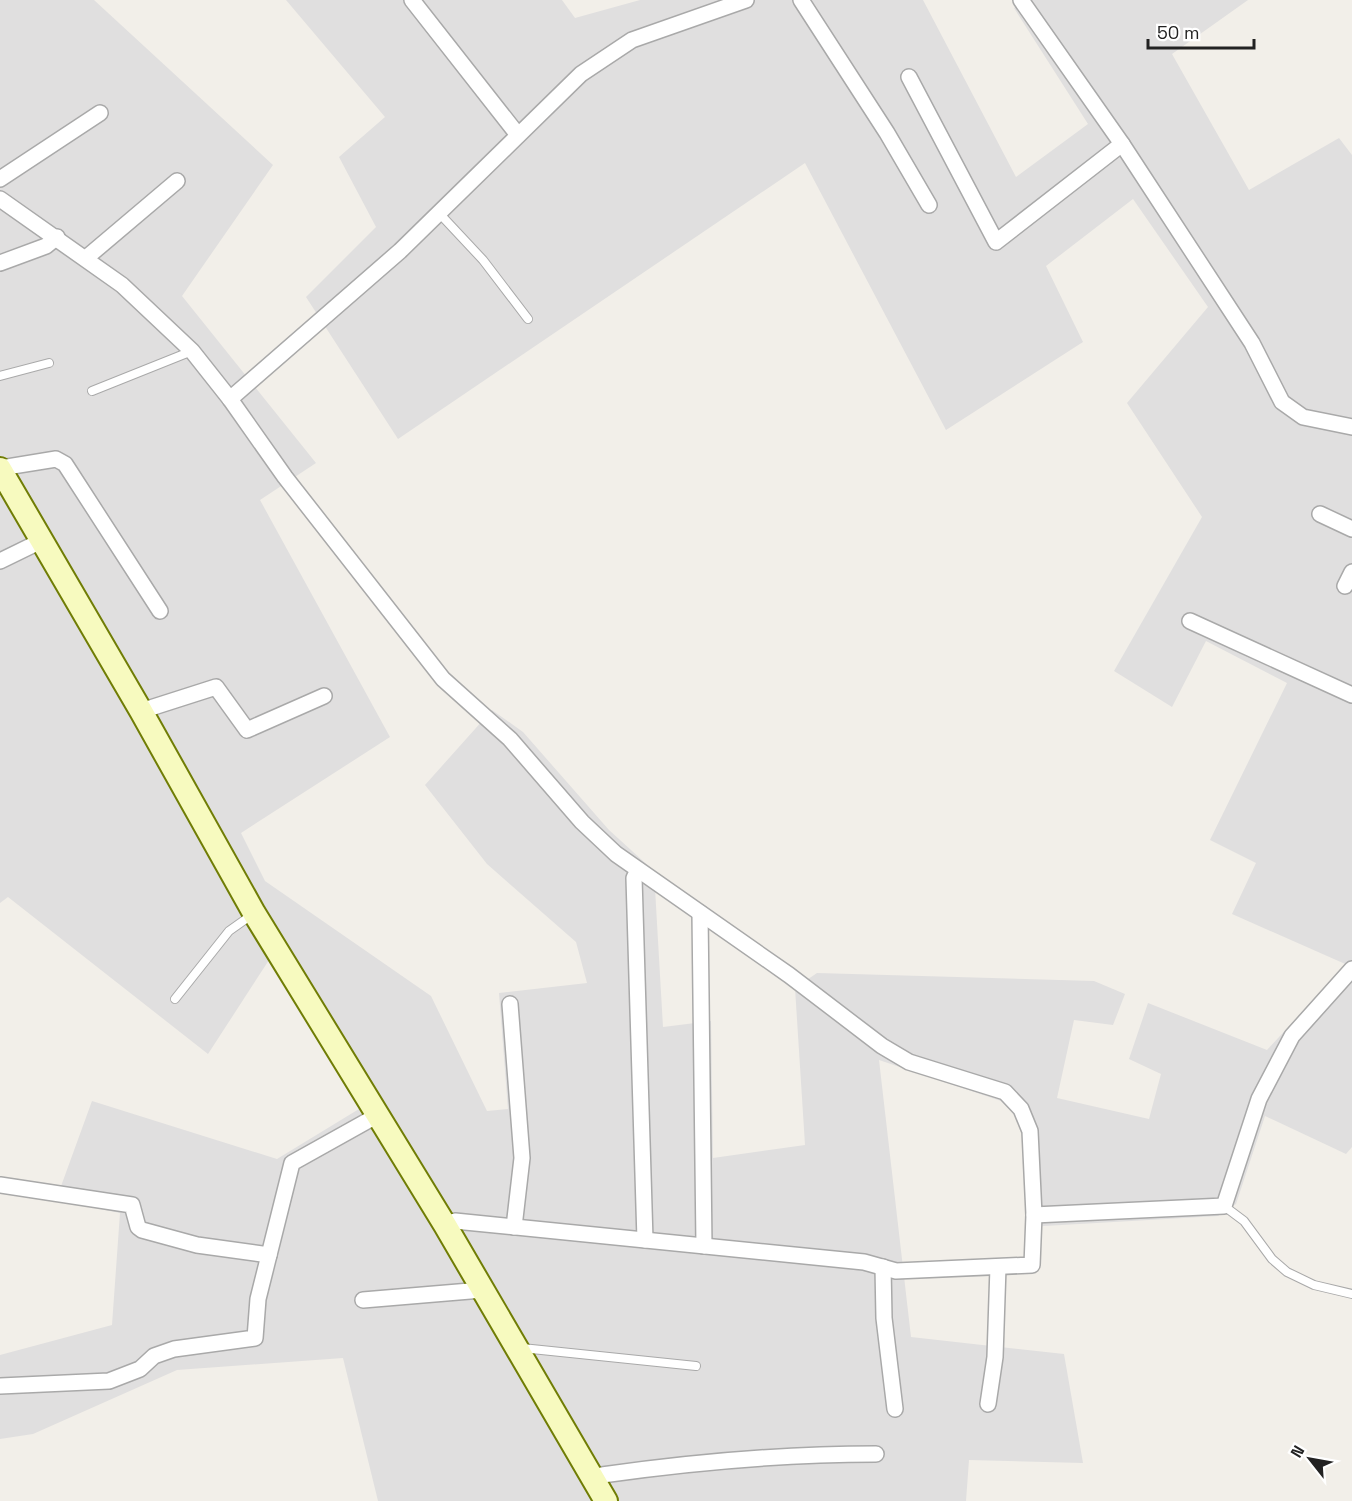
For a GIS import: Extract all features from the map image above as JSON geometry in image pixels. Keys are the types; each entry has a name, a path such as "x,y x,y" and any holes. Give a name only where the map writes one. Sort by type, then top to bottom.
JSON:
{"street":[{"path":"412,0 518,135"},
{"path":"230,399 391,259 581,74 612,51 632,40 746,0"},
{"path":"801,0 887,133 929,205"},
{"path":"1021,0 1122,144 1252,343 1282,402 1303,417 1352,427"},
{"path":"909,77 996,242 1122,144"},
{"path":"0,179 100,114"},
{"path":"86,258 177,181"},
{"path":"0,199 122,285 192,351 230,399 285,477 443,679 510,740 582,822 616,854 789,975 882,1046 909,1062 1005,1092 1021,1109 1030,1131 1034,1215 1032,1265 896,1270 864,1262 455,1221 445,1225"},
{"path":"0,263 46,246 57,237"},
{"path":"160,611 66,464 56,459 0,468 141,711 254,913 445,1225 606,1501"},
{"path":"1320,514 1352,529"},
{"path":"0,561 41,541"},
{"path":"1190,621 1352,695"},
{"path":"141,711 216,687 247,730 324,696"},
{"path":"638,870 634,878 645,1240"},
{"path":"700,913 704,1246"},
{"path":"1034,1215 1224,1206 1259,1099 1292,1036 1352,969"},
{"path":"510,1004 522,1158 514,1227"},
{"path":"0,1386 109,1381 140,1369 154,1356 174,1349 255,1338 258,1299 292,1163 378,1115"},
{"path":"0,1185 132,1205 138,1227 142,1230 197,1245 269,1255"},
{"path":"883,1267 884,1318 895,1409"},
{"path":"988,1404 995,1357 998,1267"},
{"path":"363,1300 482,1290"},
{"path":"594,1479 602,1475 679,1464 760,1456 876,1454"}],"lane":[{"path":"439,213 483,260 528,319"},
{"path":"92,391 192,351"},
{"path":"0,376 49,363"},
{"path":"175,999 229,931 254,913"},
{"path":"1224,1206 1244,1221 1272,1259 1287,1272 1314,1285 1352,1294"},
{"path":"516,1348 696,1366"}],"shaded area":[{"path":"0,0 94,0 273,165 182,296 316,463 260,500 390,737 241,833 265,881 431,996 487,1111 508,1109 499,993 587,983 576,942 487,864 425,785 492,710 523,732 609,830 654,871 663,1027 711,1021 713,1158 805,1145 795,988 817,973 1094,981 1125,994 1113,1025 1074,1020 1057,1098 1149,1119 1161,1074 1129,1059 1148,1003 1267,1050 1341,970 1352,977 1352,1147 1346,1154 1265,1116 1236,1204 1218,1216 1027,1227 1023,1133 1017,1117 1001,1101 879,1060 911,1337 1064,1354 1083,1463 969,1460 966,1501 378,1501 343,1358 177,1370 33,1434 0,1439 0,1355 112,1325 120,1213 56,1200 92,1101 277,1159 359,1109 269,960 208,1054 8,897 0,903"},
{"path":"286,0 562,0 575,18 640,0 923,0 1016,177 1088,124 1014,8 1025,0 1248,0 1172,54 1249,190 1339,138 1352,155 1352,967 1232,914 1256,863 1210,840 1287,683 1206,641 1172,707 1114,671 1202,517 1127,403 1208,307 1133,199 1046,266 1083,342 946,430 805,163 398,439 306,297 376,227 339,157 385,117"}]}
